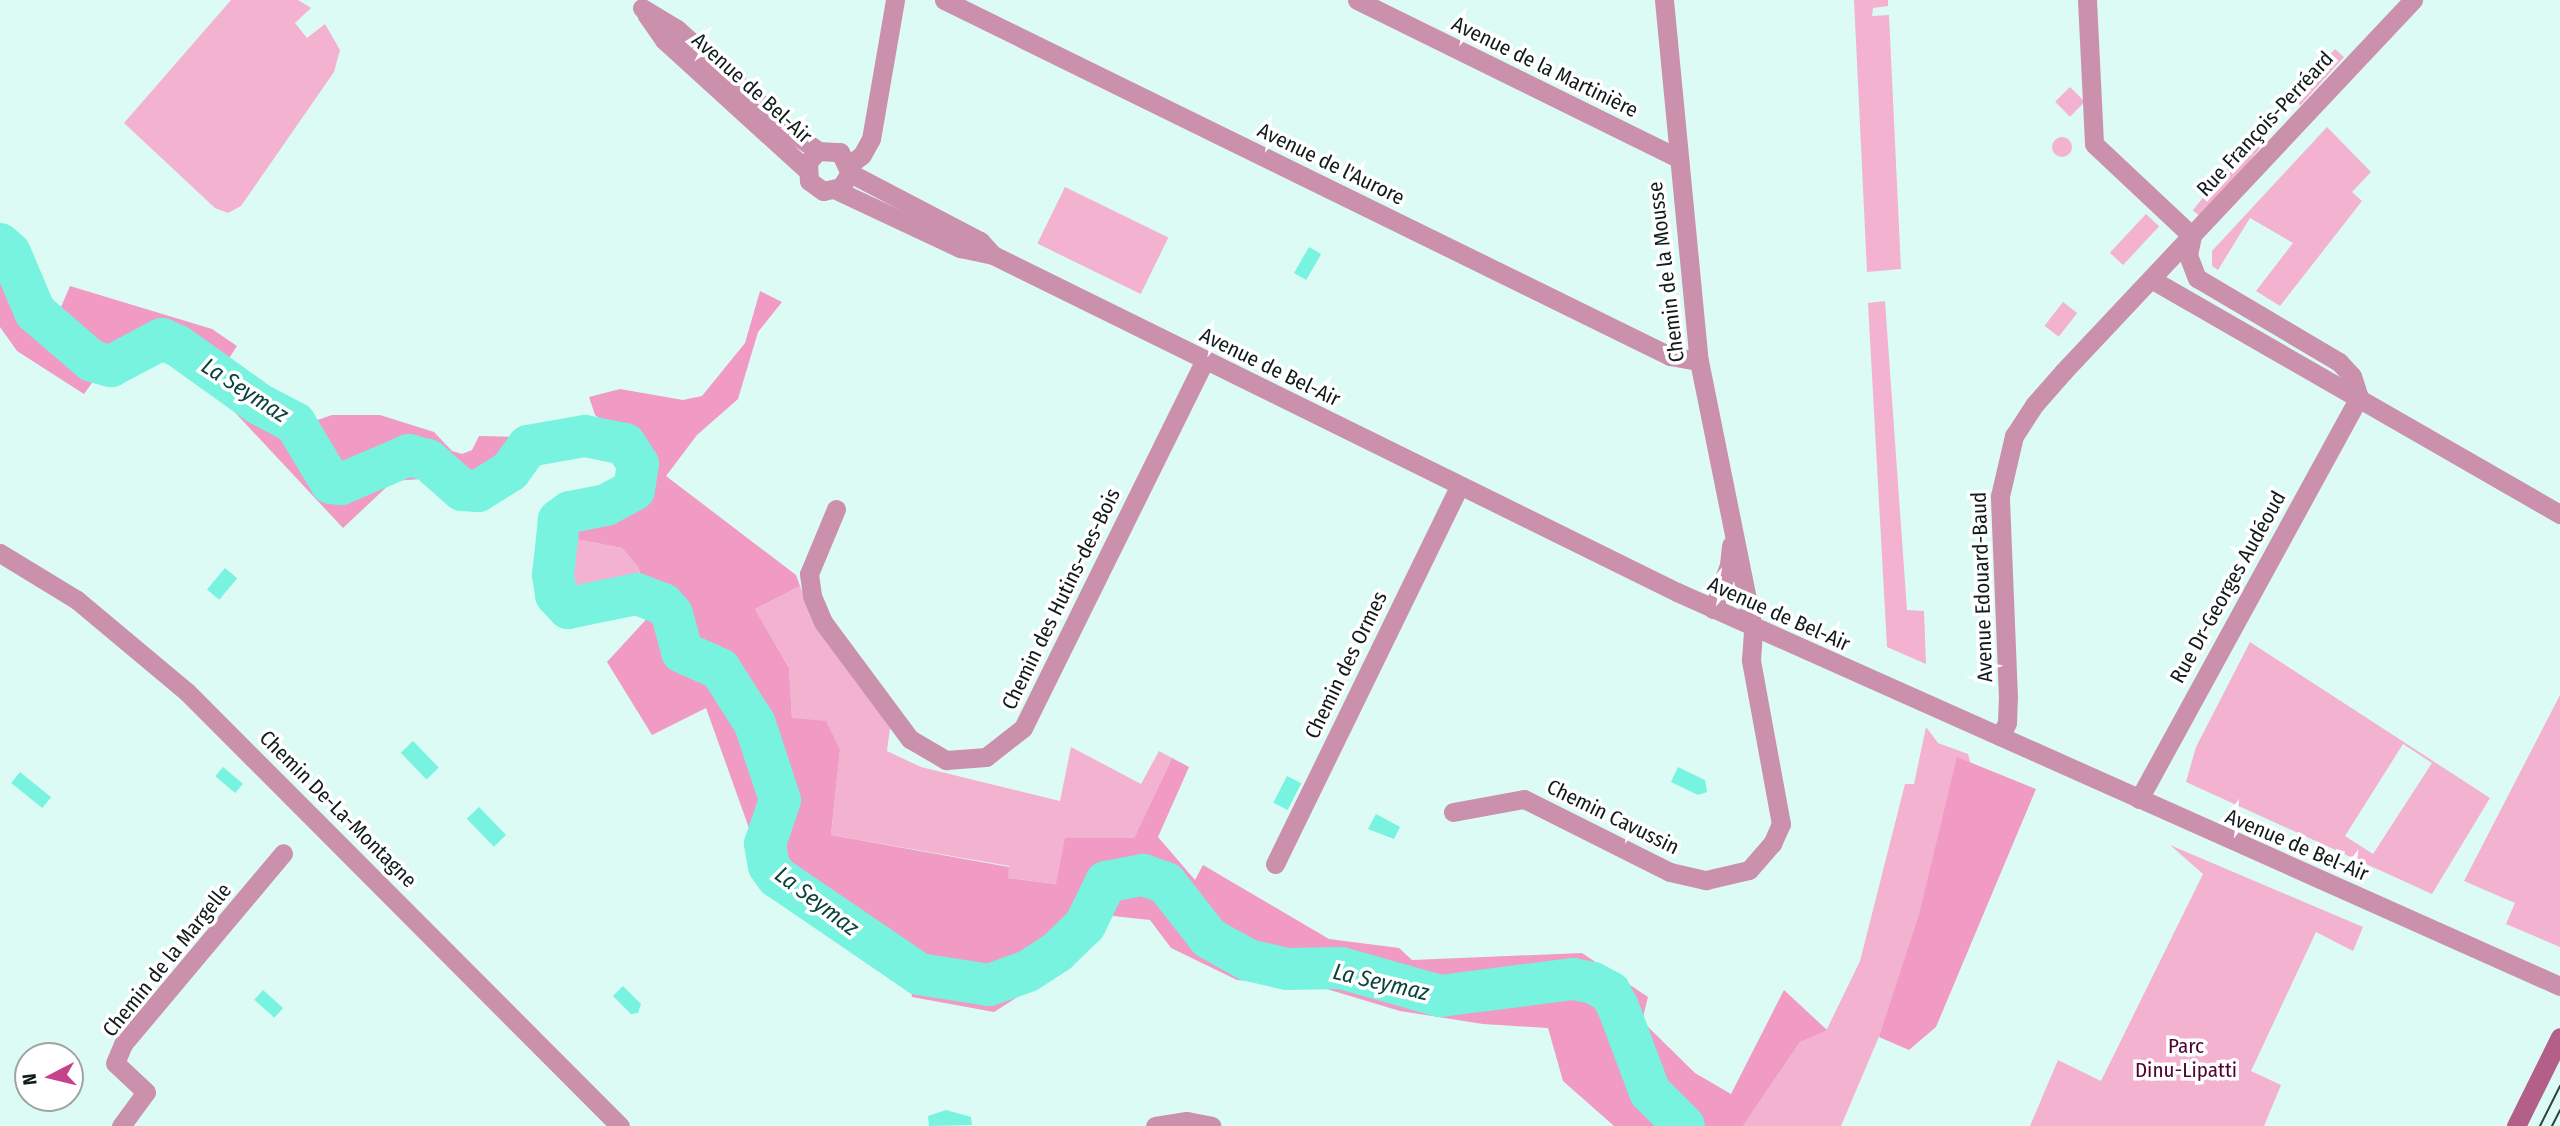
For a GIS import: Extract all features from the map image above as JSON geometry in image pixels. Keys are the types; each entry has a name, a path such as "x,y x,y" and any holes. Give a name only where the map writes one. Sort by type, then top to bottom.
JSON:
{"main road":[{"path":"2516,1126 2560,1037"}],"street":[{"path":"836,190 871,139 895,0"},
{"name":"Avenue de l'Aurore","path":"944,0 1670,356 1699,361"},
{"name":"Avenue de la Martinière","path":"1357,0 1676,157"},
{"name":"Chemin de la Mousse","path":"1664,0 1676,157 1699,361 1731,537 1753,628"},
{"path":"2087,0 2094,144 2192,236 2188,255 2197,278 2339,362 2352,376 2359,397"},
{"name":"Rue François-Perréard","path":"2151,279 2413,0"},
{"name":"Avenue de Bel-Air","path":"641,3 677,29 818,150 841,152 849,169 979,242 993,255"},
{"name":"Avenue de Bel-Air","path":"641,3 664,40 806,169 812,186 822,191 836,190 960,248 993,255 1753,628 2560,986"},
{"name":"Avenue de Bel-Air","path":"806,169 818,150"},
{"path":"2151,279 2339,390 2359,397 2560,514"},
{"name":"Avenue Edouard-Baud","path":"2000,736 2007,723 2008,698 2000,520 2005,462 2035,404 2151,279"},
{"name":"Chemin des Hutins-des-Bois","path":"836,509 809,574 811,596 822,622 916,744 946,760 986,757 1023,728 1205,360"},
{"name":"Rue Dr-Georges Audéoud","path":"2139,799 2359,397"},
{"name":"Chemin des Ormes","path":"1275,864 1459,486"},
{"name":"Chemin de la Mousse","path":"1713,609 1729,565 1731,537"},
{"name":"Chemin De-La-Montagne","path":"0,553 77,600 187,692 620,1126"},
{"name":"Chemin Cavussin","path":"1453,812 1524,799 1670,872 1706,880 1749,870 1772,844 1781,824 1751,660 1753,628"},
{"name":"Chemin de la Margelle","path":"121,1126 146,1092 115,1063 123,1044 283,853"},
{"path":"1155,1126 1187,1121 1212,1126"}],"green space":[{"path":"231,0 298,0 311,8 295,23 307,38 325,24 340,50 334,72 241,206 228,213 215,208 124,123"},
{"path":"1854,0 1888,0 1888,6 1873,8 1872,16 1889,15 1901,269 1867,272"},
{"path":"2335,49 2344,57 2300,105 2292,97"},
{"path":"2070,87 2085,102 2070,117 2055,102"},
{"path":"2327,127 2371,172 2352,192 2362,201 2280,306 2256,291 2293,243 2250,218 2218,270 2212,266 2212,251"},
{"path":"2257,131 2267,139 2203,218 2193,210"},
{"path":"2062,137 2069,140 2072,147 2069,154 2062,157 2055,154 2052,147 2055,140"},
{"path":"1065,187 1168,237 1141,294 1037,244"},
{"path":"2146,214 2159,226 2123,265 2110,253"},
{"path":"1885,301 1907,610 1924,611 1926,664 1887,647 1868,303"},
{"path":"2063,302 2077,313 2059,337 2045,326"},
{"path":"565,537 622,548 638,567 644,586 618,585 595,596 568,600 558,573"},
{"path":"800,586 814,623 890,728 887,751 921,767 1060,801 1071,747 1141,784 1159,751 1172,758 1134,838 1066,838 1057,884 1007,878 1009,866 831,835 840,750 792,718 789,668 755,609"},
{"path":"2250,642 2490,798 2432,894 2186,782 2196,747","holes":["2403,744 2432,763 2373,854 2345,836"]},
{"path":"2560,695 2560,947 2506,924 2515,903 2464,881"},
{"path":"1926,727 1938,743 1968,754 1970,761 1909,966 1841,1126 1743,1126 1800,1042 1827,1029 1860,961 1905,784 1914,784"},
{"name":"Parc Dinu-Lipatti","path":"2170,845 2363,927 2353,951 2316,932 2251,1071 2281,1085 2264,1126 2030,1126 2058,1060 2101,1081 2203,874"}],"shaded area":[{"path":"0,225 23,247 39,288 61,307 70,286 212,329 237,346 224,366 199,347 157,332 142,336 109,359 84,394 17,351 0,327"},
{"path":"1309,247 1321,254 1306,280 1294,273"},
{"path":"760,291 782,302 758,332 738,399 697,435 666,476 796,575 800,586 755,609 789,668 792,718 826,721 840,750 831,835 1009,867 1008,878 1056,884 1065,838 1134,838 1172,758 1189,767 1158,837 1195,880 1203,865 1329,939 1399,948 1412,960 1582,953 1648,997 1642,1021 1695,1073 1731,1094 1784,990 1827,1030 1800,1042 1743,1126 1614,1126 1563,1081 1548,1028 1483,1024 1400,1011 1320,987 1237,980 1171,948 1150,920 1104,915 1076,960 994,1012 912,997 909,980 765,890 749,828 706,708 652,735 607,662 653,612 638,567 622,548 565,537 565,524 571,516 627,504 638,496 646,480 635,447 595,415 589,397 620,389 683,400 702,396 745,343"},
{"path":"254,378 309,423 332,415 380,415 434,432 452,451 462,454 472,450 479,436 524,437 524,443 483,480 462,481 442,498 421,479 393,481 343,528 228,405"},
{"path":"225,568 237,578 219,600 207,589"},
{"path":"413,741 439,768 426,779 401,753"},
{"path":"1957,757 2036,789 1936,1027 1909,1050 1879,1037 1919,915"},
{"path":"223,767 243,784 235,793 215,776"},
{"path":"1678,767 1705,780 1707,792 1698,795 1671,782"},
{"path":"20,772 51,797 42,808 11,783"},
{"path":"1287,776 1301,783 1288,810 1273,803"},
{"path":"479,807 506,835 494,847 467,819"},
{"path":"1376,814 1400,827 1394,839 1368,829"},
{"path":"623,986 641,1004 638,1013 631,1014 613,996"},
{"path":"263,990 283,1008 274,1018 254,1000"},
{"path":"946,1110 971,1117 972,1125 929,1126 928,1116"}],"waterway":[{"name":"La Seymaz","path":"0,244 10,253 35,312 92,361 111,366 162,339 178,346 259,404 295,423 331,483 341,484 409,455 428,460 462,490 478,491 510,471 528,446 585,436 625,444 638,464 634,490 606,505 570,512 559,520 553,575 556,595 568,608 637,594 663,604 672,614 682,652 720,669 755,724 780,800 765,844 769,866 777,877 919,974 989,985 1028,971 1057,952 1085,925 1106,882 1143,875 1166,883 1209,938 1248,960 1287,969 1341,968 1440,996 1573,979 1593,983 1610,992 1618,1007 1650,1092 1684,1126"}],"tram line":[{"path":"2540,1126 2560,1086"},
{"path":"2552,1126 2560,1110"}]}
